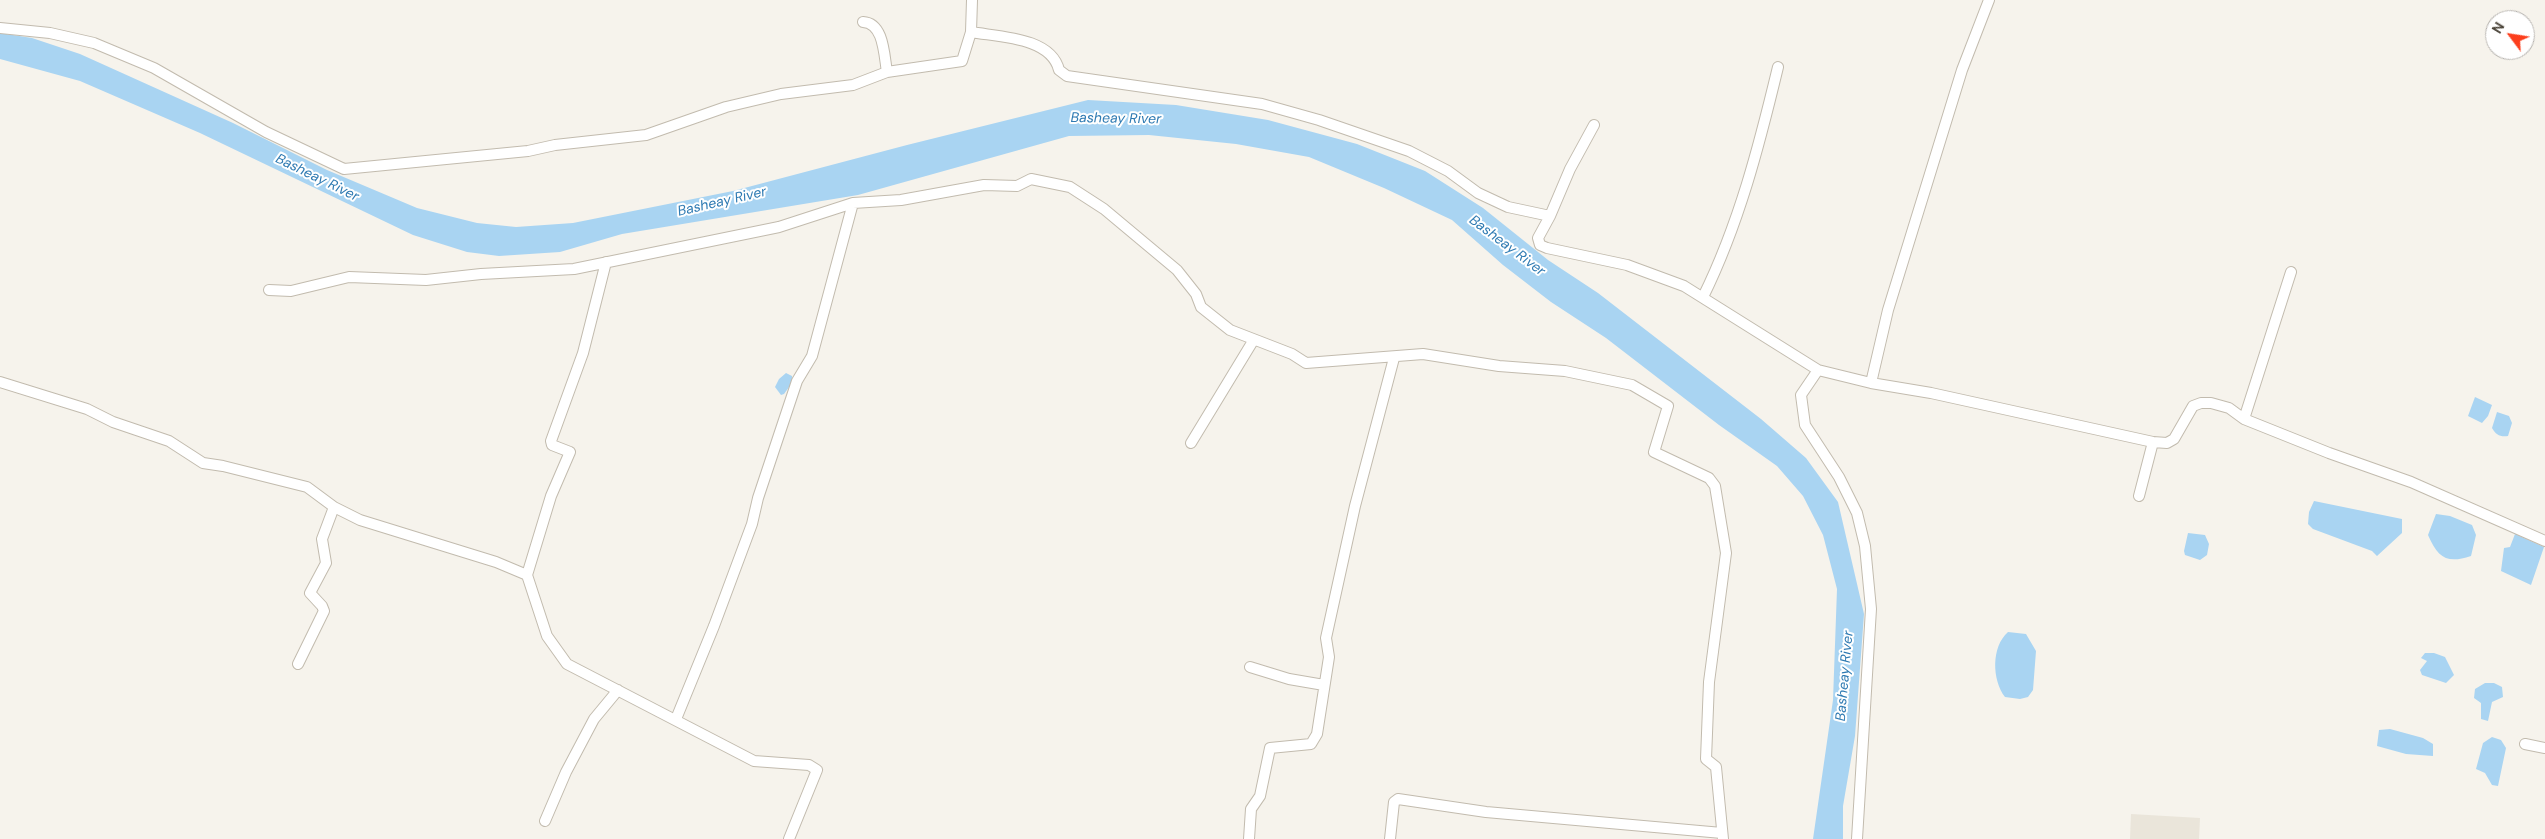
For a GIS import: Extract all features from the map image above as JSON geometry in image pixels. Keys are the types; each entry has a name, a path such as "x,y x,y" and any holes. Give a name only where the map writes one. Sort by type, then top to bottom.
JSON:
{"street":[{"path":"0,28 50,33 94,43 154,68 266,132 344,170 528,151 555,144 646,135 726,107 781,94 853,85 887,72 962,61 971,32 972,0"},
{"path":"1871,383 1888,310 1962,70 1989,0"},
{"path":"863,22 870,23 877,30 887,72"},
{"path":"971,32 1032,43 1051,54 1056,59 1059,70 1067,76 1262,104 1320,120 1409,151 1448,171 1478,192 1508,207 1550,216"},
{"path":"1703,298 1724,255 1750,174 1778,67"},
{"path":"1594,125 1570,169 1550,216 1538,238 1540,244 1572,254 1627,265 1684,286 1818,370 1871,383 1931,393 2153,442 2167,443 2174,439 2193,406 2201,403 2229,408 2244,419 2329,453 2412,482 2545,541"},
{"path":"269,290 291,291 349,277 426,280 481,274 574,269 780,227 854,203 901,200 984,185 1017,186 1031,179 1070,187 1104,209 1176,270 1196,294 1201,307 1230,330 1253,341 1292,354 1306,363 1367,357 1394,358 1423,354 1499,366 1565,371 1632,385 1668,406 1654,452 1709,478 1715,486 1726,553 1709,682 1706,759 1716,767 1722,836 1486,812 1398,799 1394,802 1390,839"},
{"path":"676,719 714,626 752,524 758,498 797,381 812,356 854,203"},
{"path":"606,262 583,353 552,441 552,445 570,452 551,496 528,575 538,613 548,636 567,664 754,761 809,765 817,770 789,839"},
{"path":"2244,419 2291,272"},
{"path":"1191,443 1253,341"},
{"path":"1249,839 1251,809 1260,796 1270,748 1311,744 1314,740 1329,657 1326,638 1355,506 1394,358"},
{"path":"1818,370 1801,394 1805,425 1840,478 1857,513 1870,584 1871,609 1857,839"},
{"path":"0,382 87,409 113,422 169,441 203,463 250,472 307,487 334,507 360,520 496,562 528,575"},
{"path":"2139,496 2153,442"},
{"path":"298,664 324,611 310,593 326,562 322,539 334,507"},
{"path":"1250,666 1289,678 1324,685"},
{"path":"545,821 566,772 594,719 618,690"},
{"path":"2525,744 2545,748"}],"shaded area":[{"path":"2131,814 2200,818 2199,839 2130,839"}],"water":[{"name":"Basheay River","path":"0,33 32,38 80,54 233,123 327,170 417,208 477,223 516,227 573,223 733,191 1088,100 1176,105 1268,120 1357,144 1425,171 1483,208 1548,260 1598,293 1761,419 1806,458 1838,502 1864,614 1855,736 1843,806 1843,839 1813,839 1833,700 1837,589 1823,535 1803,496 1777,466 1719,425 1606,338 1551,302 1503,265 1452,220 1384,188 1309,157 1236,144 1149,135 1069,136 858,195 622,234 560,252 499,256 467,252 413,235 200,133 80,81 0,59"},
{"path":"786,373 792,376 792,383 784,394 781,395 775,387 779,379"},
{"path":"2475,397 2492,405 2488,416 2482,423 2468,416"},
{"path":"2497,412 2509,416 2512,423 2508,436 2498,435 2492,428"},
{"path":"2314,501 2402,519 2402,533 2377,556 2372,551 2313,529 2308,524 2309,512"},
{"path":"2436,514 2450,516 2472,525 2476,535 2471,556 2449,559 2440,554 2428,535"},
{"path":"2188,533 2205,535 2209,544 2207,555 2200,560 2185,555 2184,551"},
{"path":"2515,534 2544,547 2531,585 2501,571 2504,548 2510,547"},
{"path":"2008,632 2026,634 2036,651 2033,690 2028,697 2020,699 2005,697 1996,673 1996,655 2002,638"},
{"path":"2425,653 2434,653 2445,657 2454,675 2446,683 2422,675 2420,670 2427,661 2421,658"},
{"path":"2485,683 2494,683 2502,687 2503,697 2492,702 2488,721 2481,719 2481,703 2474,698 2475,689"},
{"path":"2390,729 2423,738 2433,744 2433,756 2406,754 2377,746 2379,730"},
{"path":"2492,737 2501,740 2506,748 2498,786 2492,785 2485,773 2476,769 2483,743"}]}
